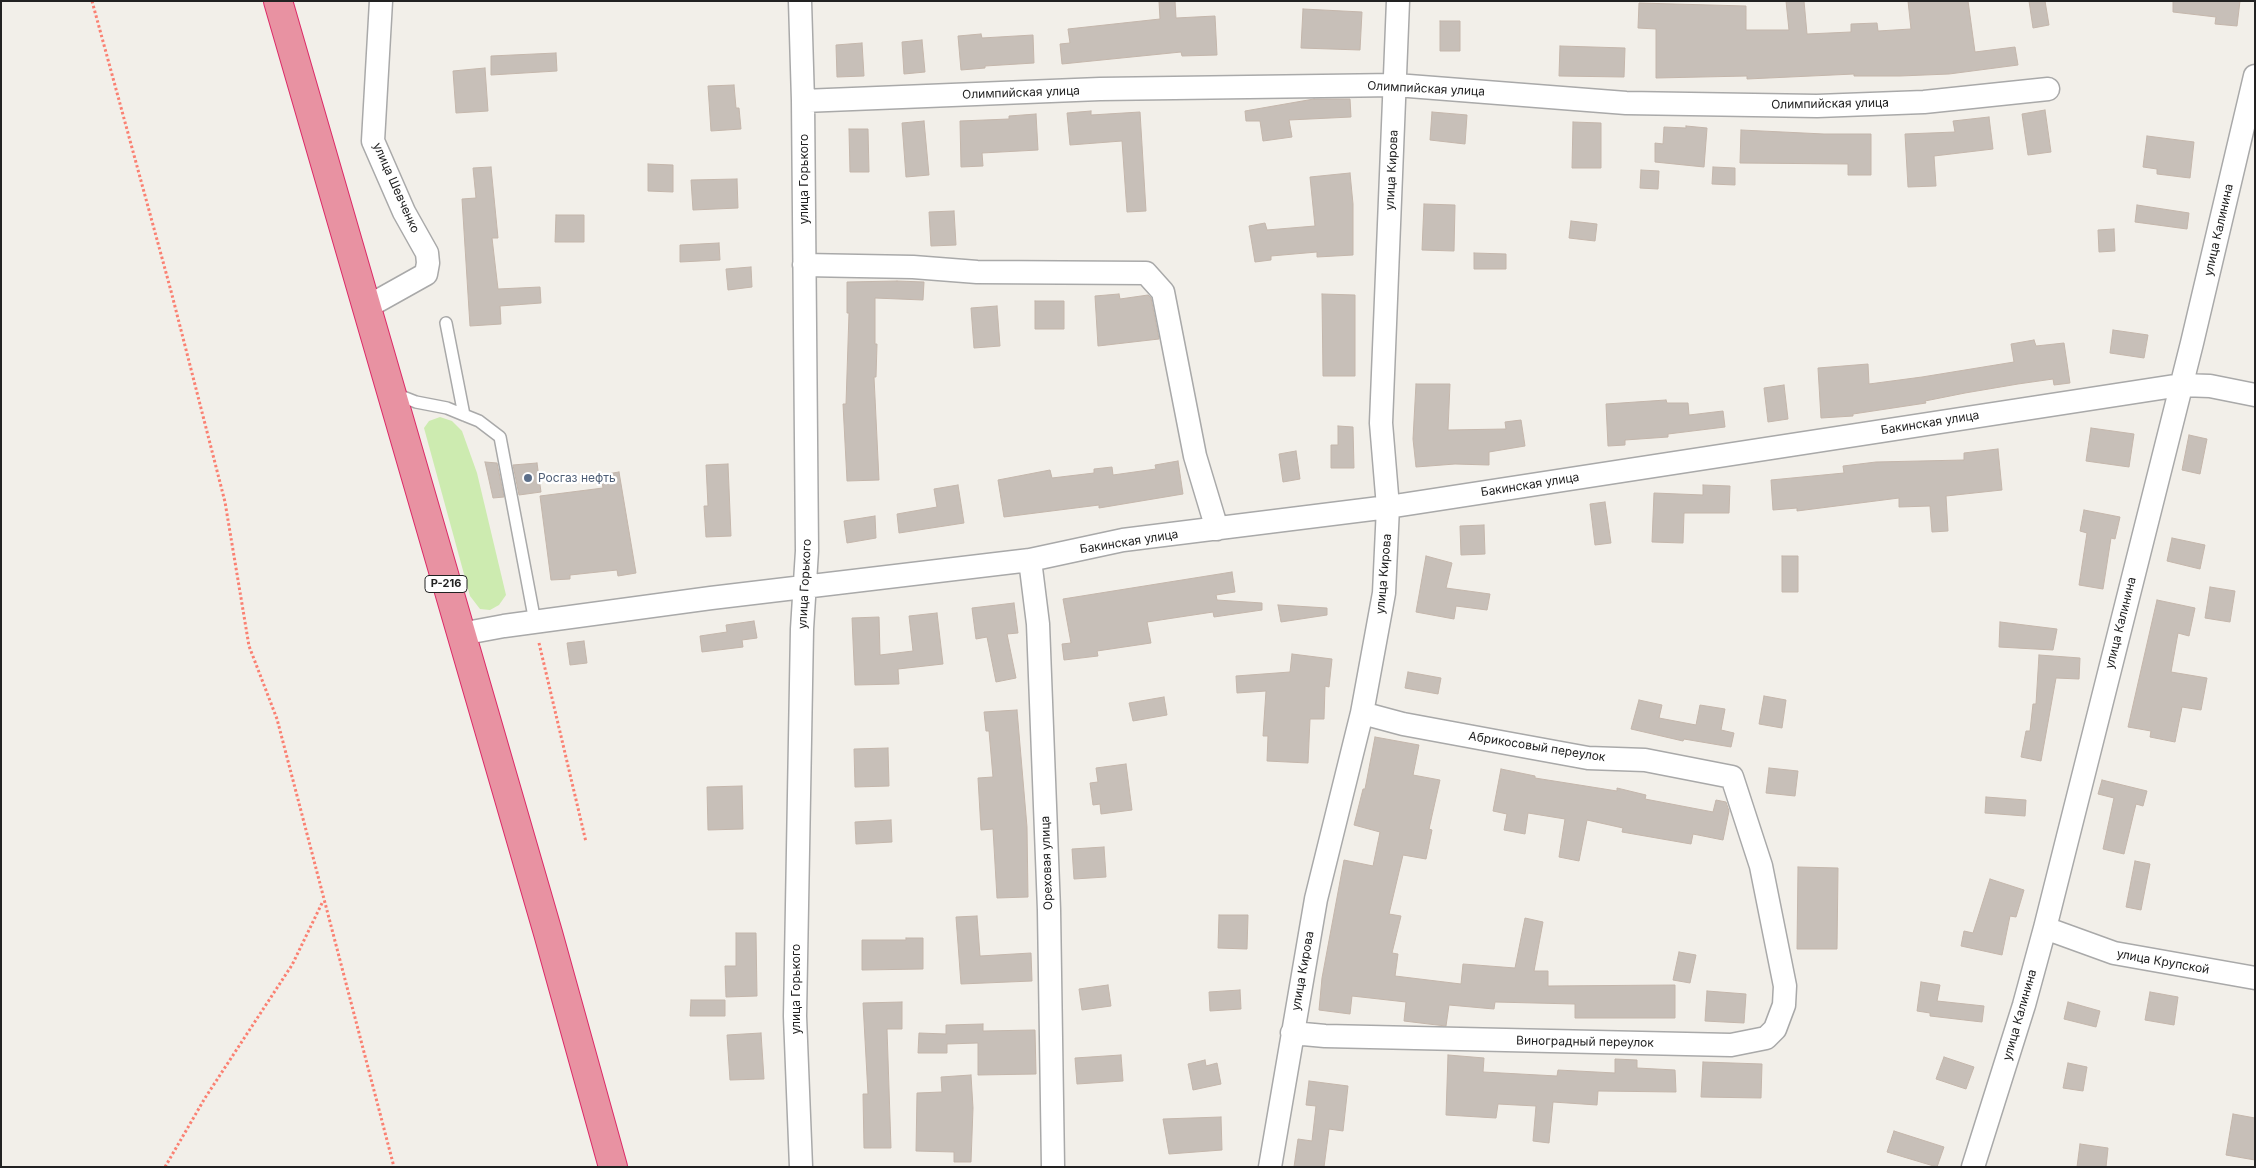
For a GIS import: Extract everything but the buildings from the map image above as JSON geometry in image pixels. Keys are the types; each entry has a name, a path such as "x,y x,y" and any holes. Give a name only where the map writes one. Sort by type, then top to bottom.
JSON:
{"highway":[{"name":"Р-216","path":"278,1 548,933 613,1167"}],"street":[{"name":"улица Шевченко","path":"367,307 426,274 428,263 427,253 404,212 373,141 381,1"},
{"name":"улица Горького","path":"800,1 803,101 807,551 804,588 795,1016 801,1167"},
{"name":"улица Кирова","path":"1270,1167 1316,899 1362,713 1384,593 1388,507 1381,423 1398,1"},
{"name":"улица Калинина","path":"1973,1167 2024,1005 2045,928 2255,76"},
{"name":"Олимпийская улица","path":"803,101 1100,89 1396,85 1626,103 1817,106 1924,102 2048,89"},
{"path":"804,265 913,267 977,272 1146,273 1163,292 1195,456 1217,529"},
{"name":"Бакинская улица","path":"461,634 535,622 1030,560 1123,540 1388,507 2180,385 2210,386 2255,395"},
{"name":"Ореховая улица","path":"1030,560 1038,624 1049,910 1053,1167"},
{"name":"Абрикосовый переулок","path":"1362,713 1403,724 1588,758 1645,760 1732,777 1761,866 1776,933"},
{"name":"улица Крупской","path":"2045,928 2114,953 2255,978"},
{"name":"Виноградный переулок","path":"1292,1033 1325,1036 1701,1045 1746,1043 1766,1038 1779,1022 1784,1005 1785,986 1776,933"}],"lane":[{"path":"446,324 464,415"},
{"path":"390,391 416,402 447,408 479,421 500,437 535,622"}],"path":[{"path":"92,1 171,291 224,502 249,646 277,719 394,1167"},
{"path":"535,622 586,842"},
{"path":"165,1167 205,1098 292,965 324,900"}],"green space":[{"path":"440,417 452,421 462,431 477,473 506,595 499,605 490,610 480,609 470,596 424,428 429,421"}],"place":[{"name":"Росгаз нефть","path":"528,478"}]}
